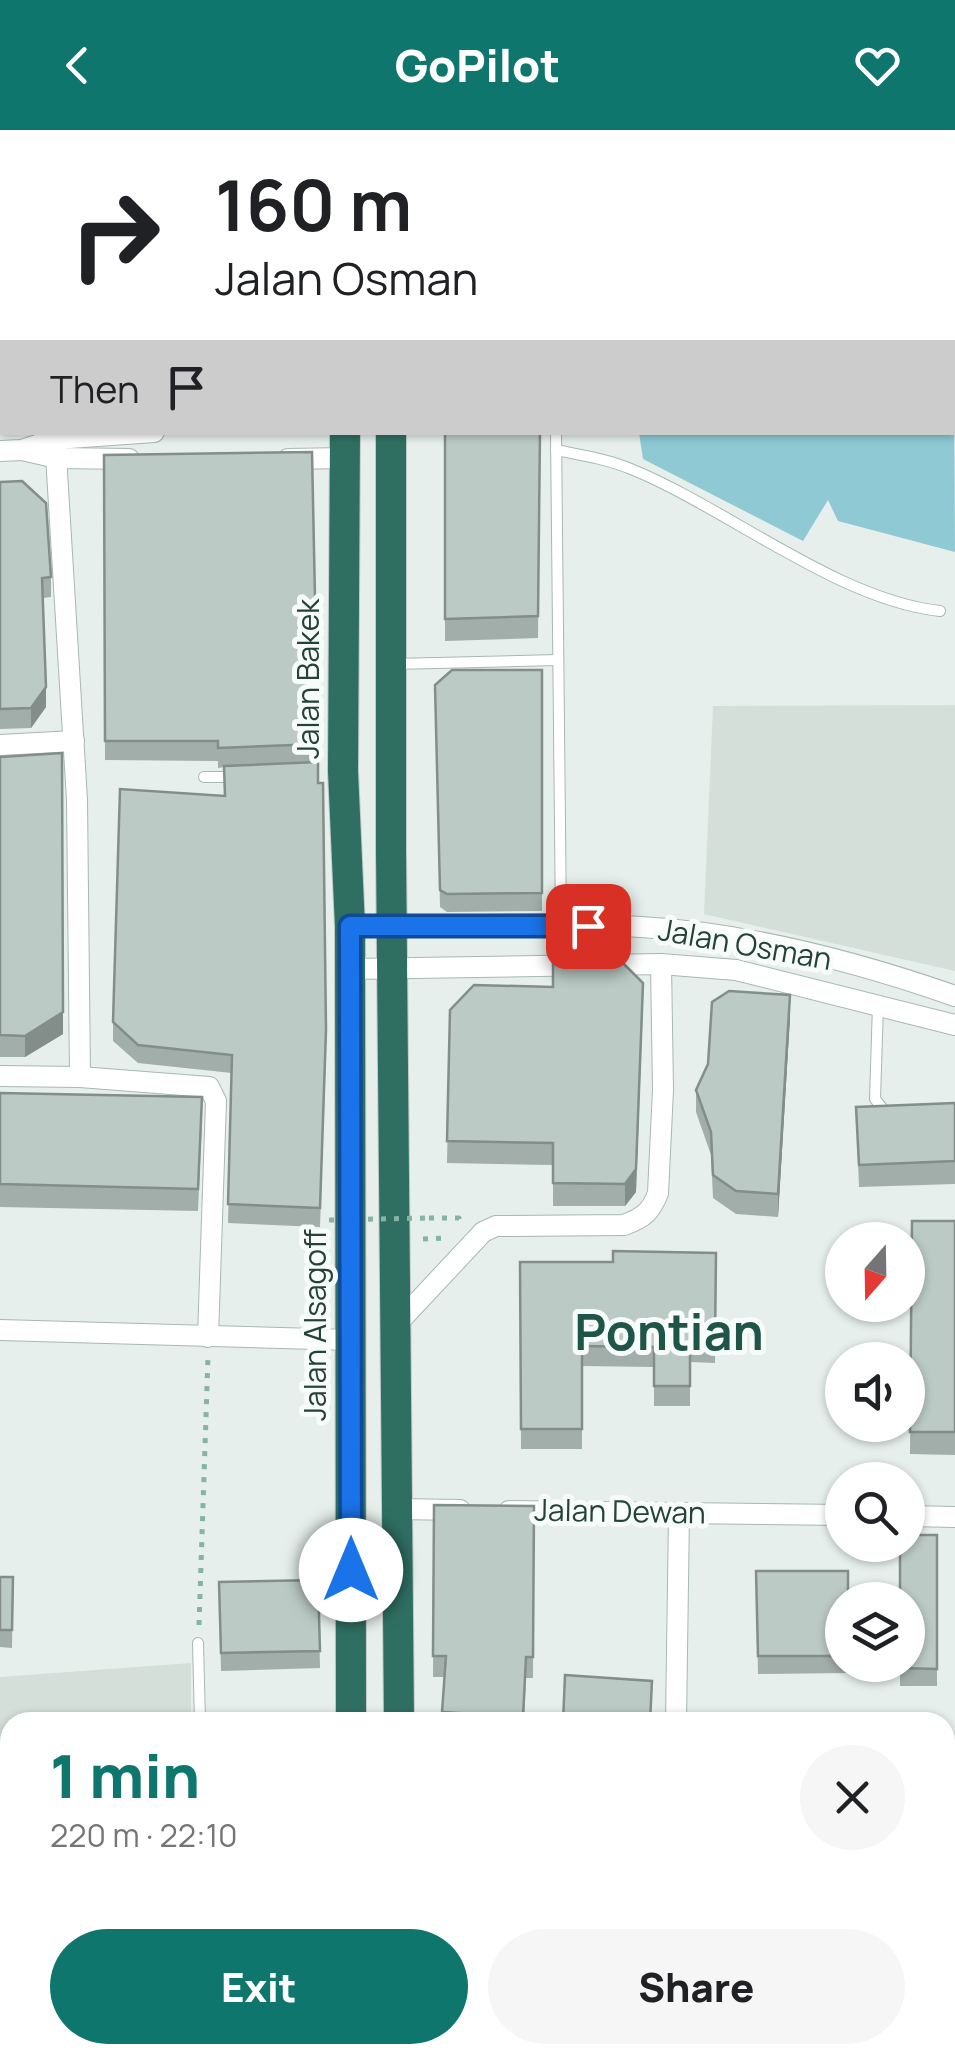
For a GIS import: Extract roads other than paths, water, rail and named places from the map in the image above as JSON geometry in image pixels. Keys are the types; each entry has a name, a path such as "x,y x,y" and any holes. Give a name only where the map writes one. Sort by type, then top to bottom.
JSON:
{"highway":[{"path":"391,435 399,1712"},
{"name":"Jalan Bakek","path":"345,445 335,772 350,926"},
{"name":"Jalan Alsagoff","path":"350,926 351,1712"}],"street":[{"path":"0,451 56,448 136,435"},
{"path":"273,459 345,445"},
{"path":"56,448 147,459"},
{"path":"56,448 74,741 80,1077"},
{"path":"0,745 74,741"},
{"name":"Jalan Osman","path":"350,926 642,927 746,941 896,976 955,996"},
{"path":"396,1325 483,1232 496,1226 624,1225 642,1218 652,1206 658,1193 663,1090 660,964"},
{"name":"Jalan Osman","path":"350,970 660,964 736,970 955,1026"},
{"path":"0,1076 80,1077 210,1088 214,1093 208,1337"},
{"path":"0,1330 351,1340"},
{"name":"Jalan Dewan","path":"397,1509 825,1515"},
{"path":"676,1712 679,1513"},
{"path":"925,1516 955,1517"}],"lane":[{"path":"556,435 562,925"},
{"path":"556,450 628,467 829,572 900,604 940,611"},
{"path":"392,664 558,660"},
{"path":"204,778 249,776"},
{"path":"878,1005 875,1099 882,1110 898,1119"},
{"path":"198,1644 200,1712"}],"water":[{"path":"639,435 954,435 955,552 838,521 828,500 803,541 643,459"}],"district":[{"name":"Pontian","path":"669,1332"}]}
